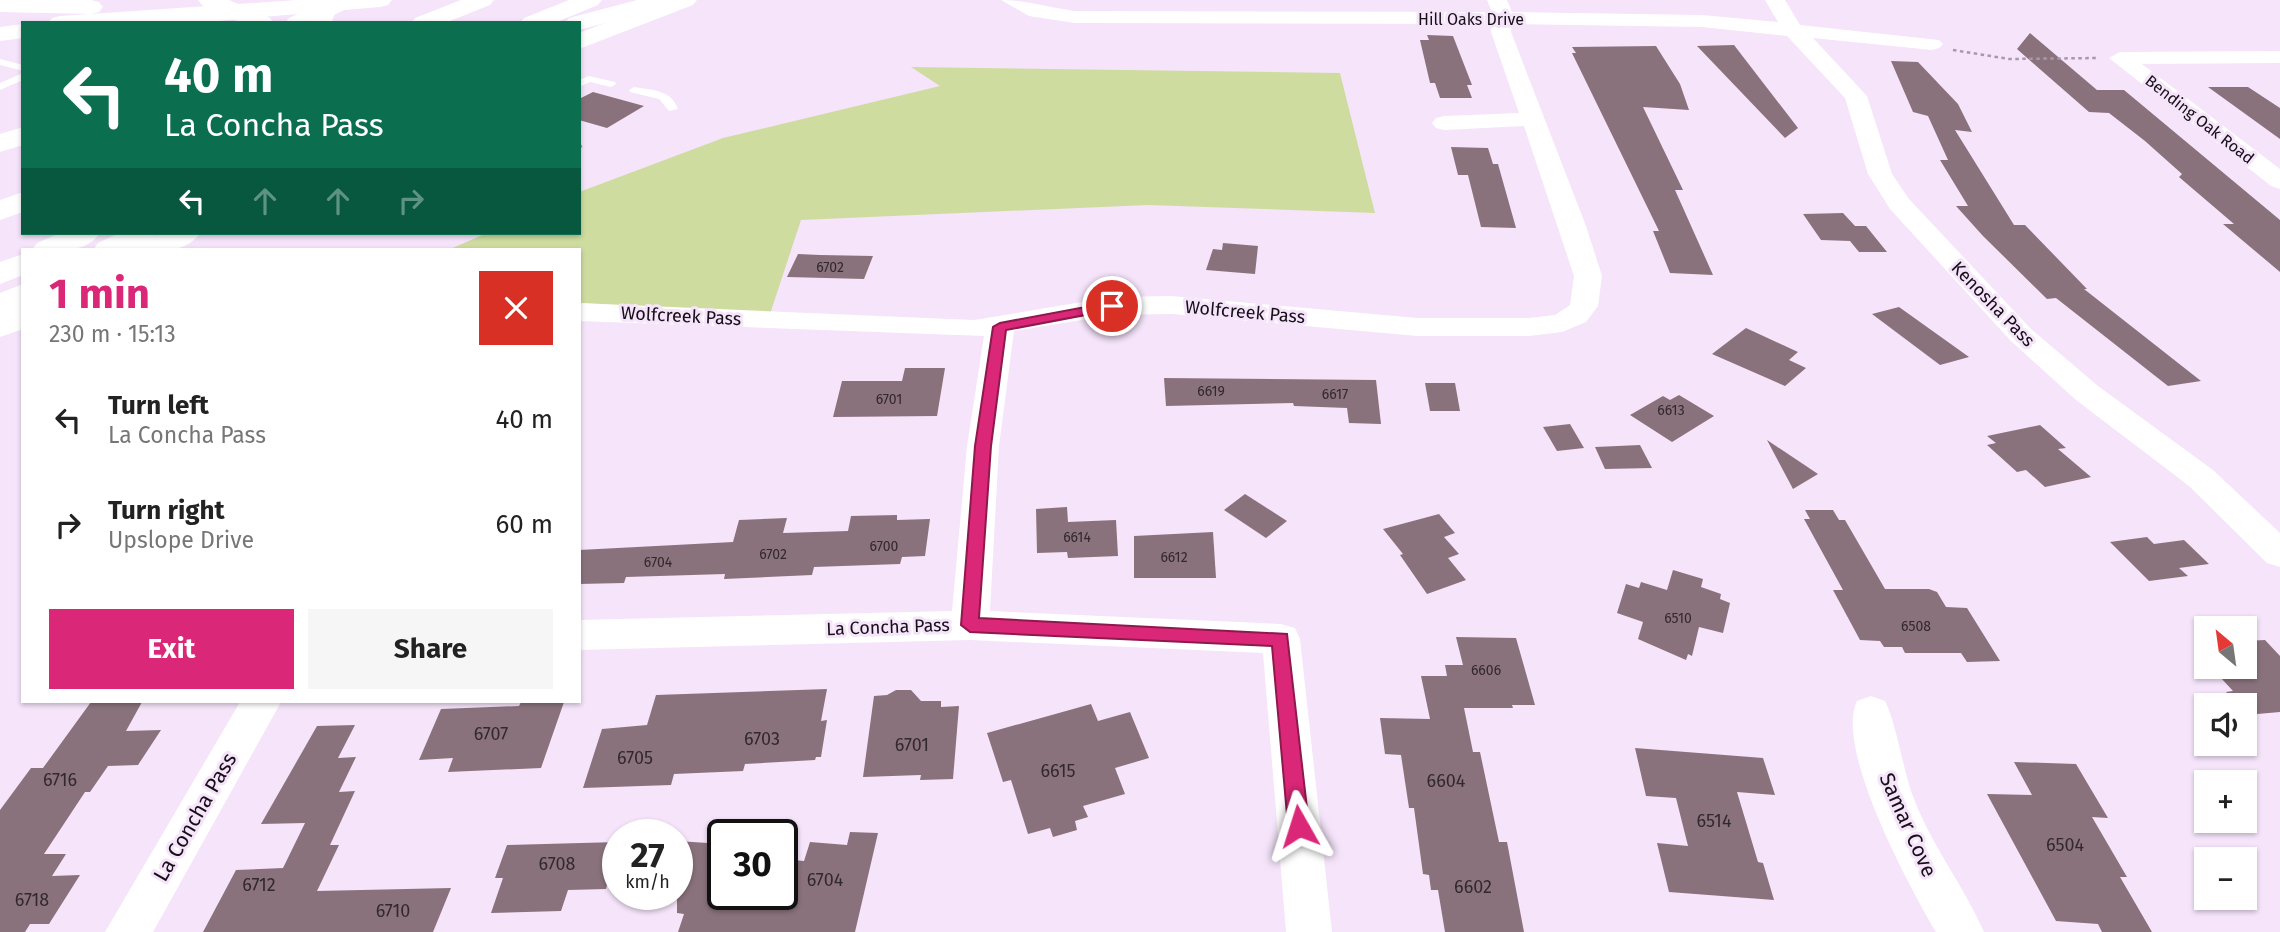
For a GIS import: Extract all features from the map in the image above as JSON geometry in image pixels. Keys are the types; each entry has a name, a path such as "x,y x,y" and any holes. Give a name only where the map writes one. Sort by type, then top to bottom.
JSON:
{"main road":[{"path":"76,21 92,15 103,0"},
{"path":"0,5 88,8 173,0"},
{"path":"210,0 257,21"},
{"path":"321,17 347,0"},
{"path":"99,21 380,0"},
{"path":"428,21 482,0"},
{"path":"540,20 664,0"},
{"path":"581,41 685,0"},
{"path":"0,24 21,24"},
{"path":"0,36 21,31"},
{"path":"0,36 21,38"},
{"path":"0,144 21,136"},
{"path":"0,204 21,196"},
{"path":"0,211 21,202"},
{"path":"52,248 81,235"},
{"path":"113,248 138,235"},
{"path":"155,248 181,235"},
{"path":"0,274 21,263"},
{"path":"0,306 21,295"},
{"path":"0,327 21,317"}],"street":[{"name":"Hill Oaks Drive","path":"1011,0 1045,13 1105,19 1499,10 1793,30 1932,44"},
{"name":"Kenosha Pass","path":"1775,0 1793,30 1856,96 1880,174 1899,204 2021,335 2087,393 2201,478 2280,554"},
{"name":"Wolfcreek Pass","path":"581,312 835,325 1000,327 1112,306 1172,305 1418,327 1529,327 1562,323 1576,316 1584,306 1588,276 1534,119 1500,32 1499,10"},
{"path":"2120,58 2280,57"},
{"name":"Bending Oak Road","path":"2120,58 2280,181"},
{"path":"1444,122 1534,119"},
{"path":"970,625 983,446 1000,327"},
{"name":"La Concha Pass","path":"581,635 970,625 1280,639 1309,932"},
{"name":"La Concha Pass","path":"128,932 260,703"},
{"name":"Samar Cove","path":"1871,713 1874,738 1884,773 1902,818 1961,932"}],"lane":[{"path":"0,62 21,67"},
{"path":"0,71 21,76"},
{"path":"0,88 21,77"},
{"path":"581,83 589,79 611,84"},
{"path":"634,90 665,96 673,110"}],"path":[{"path":"1932,44 2009,59 2120,58"}],"green space":[{"path":"911,67 1340,73 1375,213 1148,205 801,220 770,314 581,303 581,248 453,248 482,235 581,235 581,191 723,138 940,86"}],"building":[{"path":"2030,33 2097,90 2124,90 2280,220 2280,272 2223,224 2234,224 2179,177 2182,174 2145,141 2109,113 2089,112 2017,49"},
{"path":"1427,35 1453,36 1472,85 1467,85 1472,98 1440,98 1435,83 1430,83 1420,40 1429,40"},
{"path":"1734,45 1798,128 1785,138 1697,46"},
{"path":"1656,46 1680,84 1689,110 1643,107 1683,190 1675,190 1713,275 1670,273 1653,231 1659,231 1572,53 1576,53 1572,47"},
{"path":"1891,61 1918,62 1958,104 1972,132 1955,130 2014,225 2025,225 2087,289 2084,289 2201,381 2168,386 2056,298 2047,299 1983,236 1956,206 1968,206 1940,160 1948,160 1928,116 1913,112"},
{"path":"2208,87 2248,87 2280,108 2280,139"},
{"path":"593,92 644,106 607,128 581,121 581,98"},
{"path":"1451,147 1488,148 1493,164 1498,164 1516,228 1481,227 1468,175 1458,175"},
{"path":"1843,213 1855,226 1866,226 1887,252 1859,252 1850,241 1821,240 1803,214"},
{"path":"1223,243 1258,246 1255,274 1206,270 1213,249 1222,250"},
{"path":"798,254 873,256 864,279 787,277"},
{"path":"1899,307 1969,357 1940,365 1872,314"},
{"path":"1746,328 1798,352 1789,360 1806,368 1785,386 1712,354"},
{"path":"905,368 945,368 937,416 833,417 842,381 902,381"},
{"path":"1164,378 1376,380 1381,424 1349,423 1347,408 1294,406 1293,403 1166,406"},
{"path":"1425,383 1455,383 1460,411 1430,411"},
{"path":"1679,395 1714,416 1672,442 1630,415 1663,396 1670,400"},
{"path":"1570,424 1584,448 1557,451 1543,427"},
{"path":"2040,425 2066,448 2058,449 2091,477 2045,487 2026,470 2017,472 1987,445 1996,443 1987,436"},
{"path":"1767,440 1818,474 1793,489"},
{"path":"1640,445 1652,468 1605,469 1595,447"},
{"path":"1245,494 1287,521 1266,538 1224,510"},
{"path":"1067,507 1068,522 1116,520 1118,556 1068,558 1067,552 1037,553 1036,509"},
{"path":"1805,510 1833,510 1839,520 1845,520 1885,589 1929,589 1937,592 1946,607 1967,608 2000,661 1967,662 1961,653 1905,653 1902,647 1884,647 1880,641 1860,640 1833,590 1843,590 1804,519 1810,519"},
{"path":"1439,514 1455,533 1444,537 1459,554 1448,558 1466,580 1427,594 1400,555 1403,554 1383,529"},
{"path":"897,515 897,520 930,519 925,556 902,557 900,564 814,567 812,575 724,579 725,574 626,577 624,583 581,584 581,550 733,542 739,520 787,518 783,533 848,531 851,516"},
{"path":"1213,532 1216,578 1134,578 1134,536"},
{"path":"2147,537 2154,544 2184,540 2209,564 2179,568 2188,576 2149,581 2110,542"},
{"path":"1673,570 1703,579 1701,587 1721,594 1720,599 1730,603 1723,633 1699,627 1692,656 1688,654 1686,660 1638,639 1643,622 1617,613 1626,584 1639,588 1641,582 1667,590"},
{"path":"1456,637 1516,638 1535,705 1464,708 1473,752 1480,752 1499,842 1507,842 1524,932 1445,932 1438,890 1431,890 1429,875 1423,874 1414,808 1409,808 1401,755 1385,754 1380,718 1430,719 1421,676 1447,676 1445,665 1463,665"},
{"path":"2258,640 2265,640 2280,656 2280,712 2257,714 2257,693 2227,693 2233,691 2222,679 2258,679"},
{"path":"827,689 821,721 827,720 821,757 816,757 815,760 745,764 743,771 674,774 671,785 583,788 602,729 647,725 656,695"},
{"path":"896,690 911,690 921,701 941,701 941,707 959,706 953,779 920,780 921,775 863,777 874,696 887,695"},
{"path":"90,703 141,703 126,731 161,730 138,765 108,766 90,792 85,792 44,854 66,854 52,876 80,875 49,924 30,924 25,932 0,932 0,810 31,768 43,768"},
{"path":"520,703 564,703 541,768 448,772 453,758 419,760 441,709 519,706"},
{"path":"1091,704 1098,721 1130,712 1149,758 1115,768 1125,794 1083,806 1088,817 1075,821 1077,830 1053,837 1050,828 1028,834 1011,780 1003,782 987,733"},
{"path":"355,725 338,758 356,757 339,792 355,791 330,845 339,845 317,891 451,888 433,932 203,932 236,870 283,868 305,823 261,824 317,726"},
{"path":"1635,748 1763,758 1775,795 1737,792 1758,862 1763,863 1774,900 1669,892 1657,843 1688,846 1676,798 1646,796"},
{"path":"2014,762 2076,764 2108,818 2092,817 2127,877 2120,877 2152,932 2102,932 2098,924 2056,921 1987,794 2032,795"},
{"path":"850,832 878,833 855,932 678,932 684,914 677,913 677,910 693,910 693,842 707,843 707,910 798,910 798,860 804,861 810,842 847,845"},
{"path":"602,842 602,889 568,890 561,911 491,913 503,878 495,878 507,845"}],"route":[{"path":"1112,306 1000,327 983,446 970,625 1280,639 1299,826"}]}
